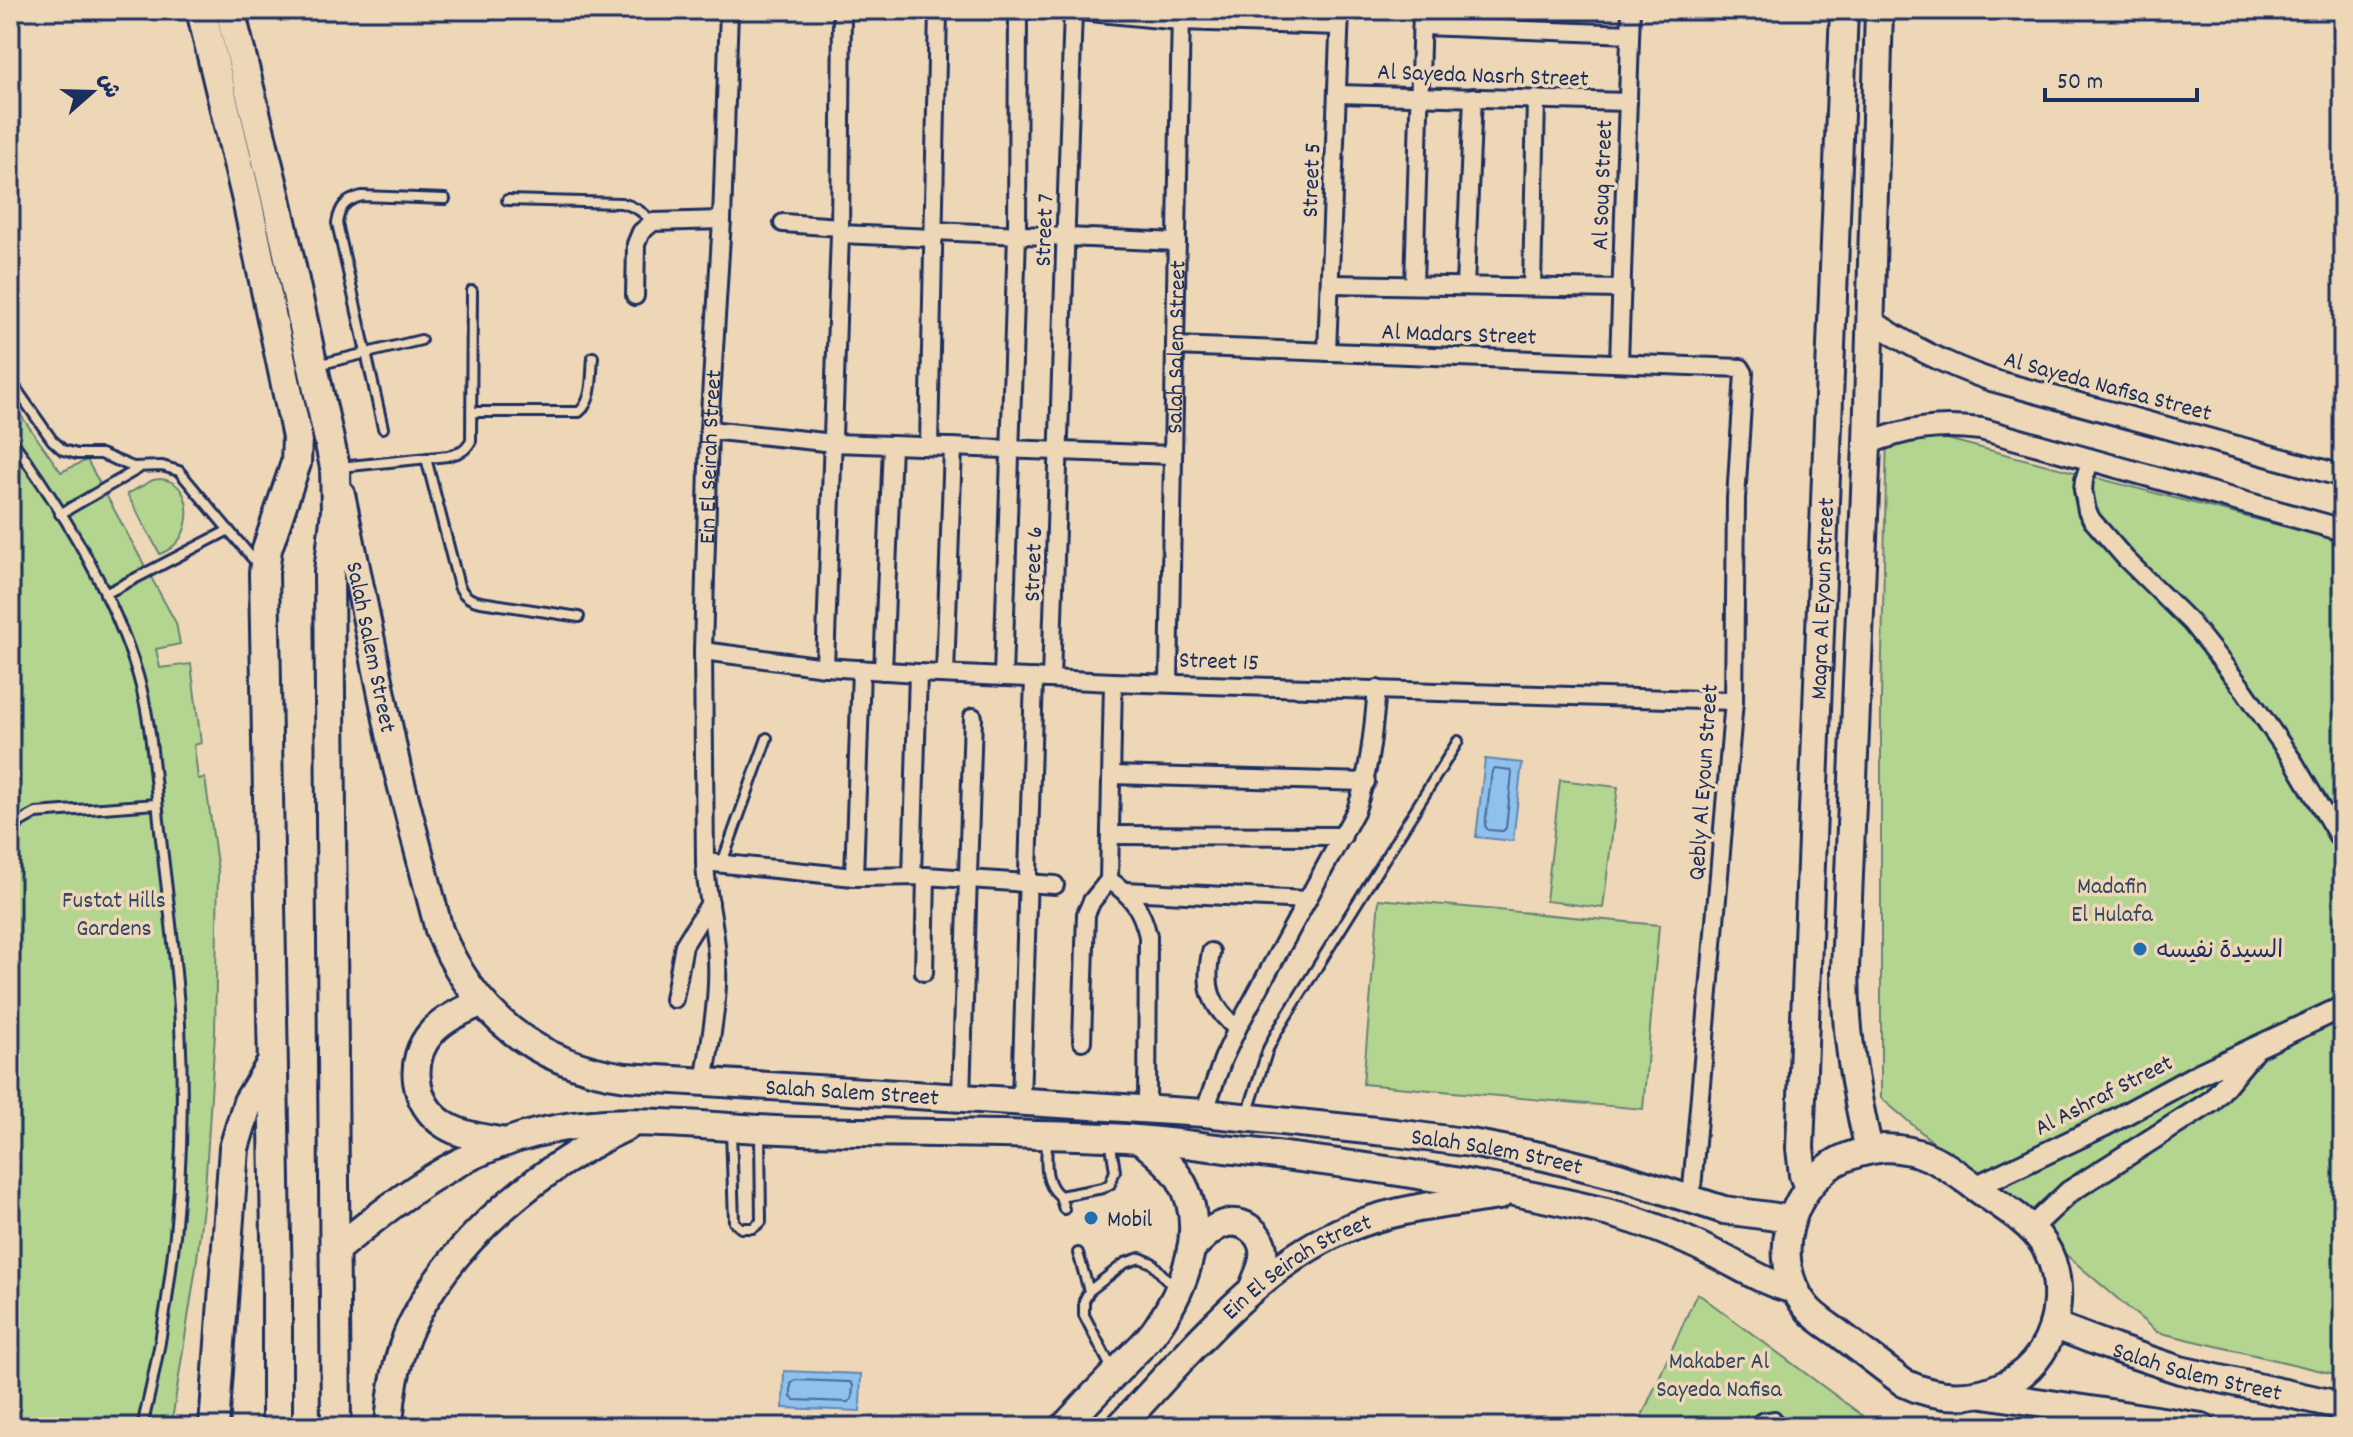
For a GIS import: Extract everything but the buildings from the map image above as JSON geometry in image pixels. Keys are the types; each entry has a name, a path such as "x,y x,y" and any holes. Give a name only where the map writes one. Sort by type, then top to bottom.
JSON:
{"highway":[{"path":"201,10 247,200 297,437 296,463 267,549 264,573 277,1427"},
{"name":"Salah Salem Street","path":"230,10 275,194 335,467 336,511 329,572 336,1427"},
{"path":"214,1427 230,1172 248,1102 272,1063"}],"main road":[{"name":"Magra Al Eyoun Street","path":"1808,1187 1803,1175 1800,1148 1844,10"},
{"name":"Magra Al Eyoun Street","path":"1869,1150 1854,1082 1845,1008 1847,893 1867,444 1879,10"},
{"name":"Salah Salem Street","path":"335,467 397,768 432,906 449,955 480,1003 536,1049 580,1068 626,1077 1204,1113 1471,1143 1545,1157 1724,1210 1791,1219"},
{"path":"480,1003 434,1030 420,1053 416,1079 424,1104 442,1124 466,1134 505,1142"},
{"path":"389,1427 394,1377 401,1352 410,1328 438,1280 476,1235 523,1191 577,1152 637,1122"},
{"name":"Salah Salem Street","path":"334,1251 424,1181 462,1160 505,1142 570,1126 637,1122 760,1130 1141,1140 1380,1169 1521,1193 1610,1213 1714,1253 1770,1284 1796,1290"},
{"path":"1064,1427 1155,1331 1177,1292 1191,1249 1192,1222 1187,1194 1169,1165 1141,1140"},
{"path":"1903,1148 1937,1159 2031,1228 2050,1255 2058,1291 2053,1325 2043,1348 2014,1379 1984,1394 1968,1397 1935,1395 1904,1383 1813,1314 1796,1290 1788,1265 1787,1249 1791,1219 1798,1202 1808,1187 1834,1164 1850,1155 1869,1150 1903,1148"},
{"name":"Ein El Seirah Street","path":"1119,1427 1253,1288 1321,1241 1398,1211 1521,1193"},
{"path":"1191,1249 1211,1231 1226,1223 1245,1224 1253,1229 1263,1245 1264,1254 1253,1288"},
{"name":"Salah Salem Street","path":"2053,1325 2180,1370 2343,1406"},
{"path":"1984,1394 2202,1427"}],"street":[{"name":"Ein El Seirah Street","path":"704,1083 718,984 715,930 705,862 703,651 709,430 722,220 729,10"},
{"path":"825,667 840,230 842,10"},
{"path":"929,446 938,10"},
{"path":"1003,677 1017,234 1018,10"},
{"path":"1072,10 1340,18"},
{"name":"Street 7","path":"1060,451 1072,10"},
{"name":"Al Souq Street","path":"1619,362 1631,10"},
{"name":"Salah Salem Street","path":"1169,683 1180,15"},
{"name":"Street 5","path":"1327,352 1340,18"},
{"path":"1414,285 1422,18 1630,34"},
{"name":"Al Sayeda Nasrh Street","path":"1337,94 1628,102"},
{"path":"1465,286 1473,97"},
{"path":"1532,287 1536,99"},
{"path":"635,296 636,244 641,232 653,222 722,220"},
{"path":"783,223 840,230 1177,242"},
{"path":"1330,284 1622,289"},
{"name":"Al Sayeda Nafisa Street","path":"1870,319 1892,335 1940,361 1991,380 2343,476"},
{"name":"Al Madars Street","path":"1175,346 1741,368"},
{"name":"Qebly Al Eyoun Street","path":"1691,1200 1734,701 1736,499 1744,373 1741,368"},
{"path":"1867,444 1894,433 1923,427 1981,429 2343,530"},
{"path":"709,430 834,443 1173,455"},
{"path":"883,671 892,445"},
{"path":"945,674 953,447"},
{"name":"Street 6","path":"1051,679 1060,451"},
{"path":"2091,459 2083,490 2092,520 2126,559 2191,623 2244,690 2294,762 2343,845"},
{"name":"Street 15","path":"703,651 825,667 918,673 1734,701"},
{"path":"854,877 861,669"},
{"path":"918,673 919,876 924,972"},
{"path":"1021,1101 1034,678"},
{"path":"1082,1041 1086,914 1109,880 1113,682"},
{"path":"1204,1113 1237,1029 1356,810 1366,782 1377,689"},
{"path":"961,1097 973,717"},
{"path":"1112,775 1366,782"},
{"path":"1110,835 1343,836"},
{"path":"705,862 854,877 966,877 1055,885"},
{"path":"1109,880 1136,903 1148,936 1147,1110"},
{"path":"1125,891 1307,900"},
{"path":"674,999 684,945 710,903"},
{"path":"1211,952 1207,974 1210,996 1221,1015 1237,1029"},
{"name":"Al Ashraf Street","path":"1975,1187 2105,1125 2201,1073 2343,1007"},
{"name":"Al Ashraf Street","path":"2031,1228 2069,1192 2212,1101 2255,1049"}],"lane":[{"path":"383,428 337,223 340,209 349,199 362,196 445,199"},
{"path":"507,200 621,203 633,206 653,222"},
{"path":"335,467 448,456 463,452 467,447 471,441 472,291"},
{"path":"313,366 421,340"},
{"path":"471,412 579,412 586,407 589,398 593,357"},
{"path":"10,380 57,446 70,452 101,454 138,469"},
{"path":"10,438 60,514 105,594 126,639 141,686 175,962 180,1024 181,1149 171,1273 162,1334 142,1427"},
{"path":"426,458 459,586 464,594 471,600 579,617"},
{"path":"60,514 138,469 162,466 179,471 264,573"},
{"path":"105,594 229,530"},
{"path":"722,864 767,738"},
{"path":"1246,1117 1276,1033 1458,741"},
{"path":"10,836 20,822 36,813 156,804"},
{"path":"731,1128 734,1222 741,1228 753,1228 761,1222 760,1130"},
{"path":"1047,1136 1047,1177 1049,1185 1060,1196 1064,1209"},
{"path":"1060,1196 1110,1184 1115,1171 1109,1138"},
{"path":"1078,1253 1089,1291"},
{"path":"1114,1374 1084,1315 1084,1301 1089,1291 1125,1263 1140,1258 1152,1263 1177,1292"},
{"path":"1746,1427 1767,1416 1775,1416 1784,1427"}],"green space":[{"name":"Fustat Hills Gardens","path":"10,400 61,472 87,460 176,623 180,644 156,649 160,668 191,664 201,743 194,745 198,779 205,778 218,871 215,1033 205,1189 171,1427 10,1427"},
{"name":"Madafin El Hulafa","path":"1887,432 1920,432 2343,542 2343,1376 2157,1332 1881,1098 1881,699"},
{"path":"160,479 170,481 183,493 187,519 177,543 160,554 127,494"},
{"path":"1560,780 1618,787 1603,908 1546,901"},
{"path":"1379,899 1659,925 1643,1109 1363,1084"},
{"name":"Makaber Al Sayeda Nafisa","path":"1697,1293 1878,1427 1637,1427"}],"water":[{"path":"1485,759 1522,763 1513,841 1476,837"},
{"path":"784,1371 861,1374 860,1411 783,1408"}],"place":[{"name":"السيدة نفيسه","path":"2140,949"},
{"name":"Mobil","path":"1091,1218"}]}
